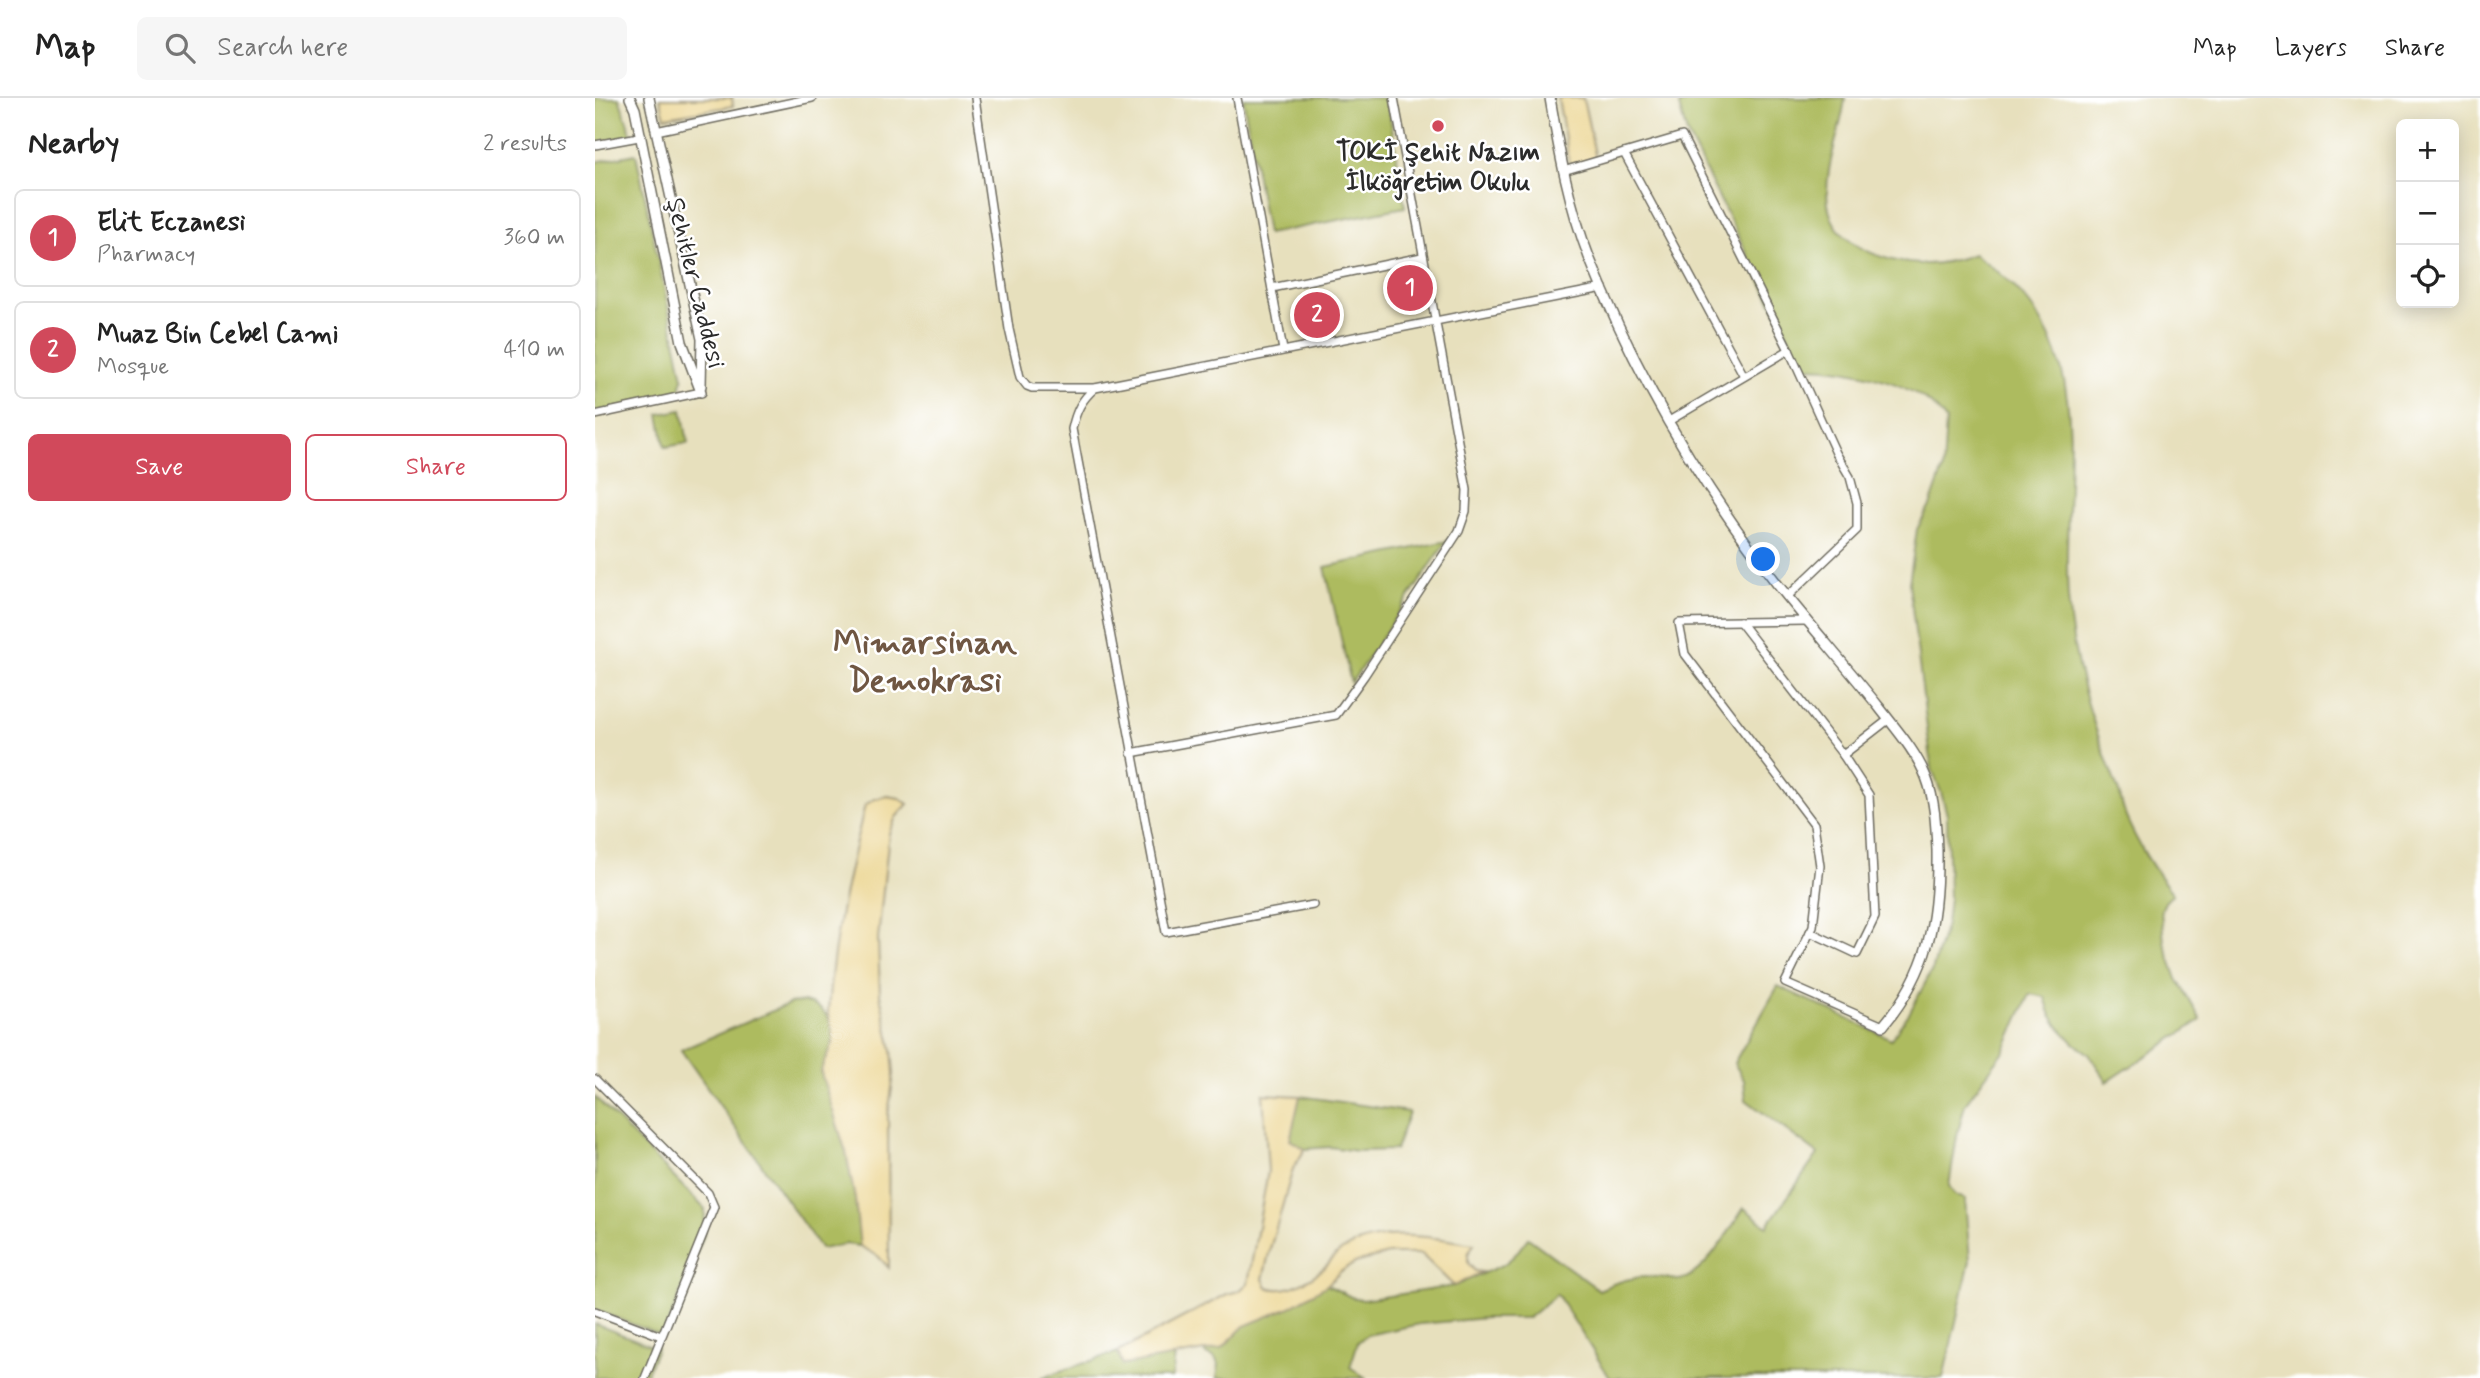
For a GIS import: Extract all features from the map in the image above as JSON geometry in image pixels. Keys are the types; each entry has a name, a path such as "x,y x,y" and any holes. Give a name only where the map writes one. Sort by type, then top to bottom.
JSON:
{"street":[{"name":"Şehitler Caddesi","path":"631,98 682,342 701,392"},
{"name":"Şehitler Caddesi","path":"649,98 702,339 701,392"},
{"path":"656,131 812,98"},
{"path":"975,98 1009,329 1020,377 1032,388 1095,388 1603,288"},
{"path":"1237,98 1283,350"},
{"path":"1131,752 1336,715 1459,531 1466,511 1467,490 1394,98"},
{"path":"1550,98 1563,171 1588,255 1631,350 1669,421 1748,546 1904,740 1926,776 1936,817 1938,889 1932,932 1902,1004 1883,1026 1785,983 1813,926 1820,866 1814,824 1685,654 1679,623 1807,621"},
{"path":"1563,171 1682,136 1850,477 1857,503 1857,530 1787,597"},
{"path":"595,145 639,137"},
{"path":"1623,153 1744,376"},
{"path":"1272,288 1422,257"},
{"path":"1669,421 1789,350"},
{"path":"1095,388 1083,399 1075,413 1072,429 1166,932 1313,905"},
{"path":"595,415 701,392"},
{"path":"1740,622 1843,755 1869,794 1875,917 1857,954 1810,932"},
{"path":"1843,755 1888,720"},
{"path":"595,1079 708,1193 714,1207 645,1378"},
{"path":"595,1311 661,1336"}],"green space":[{"path":"595,98 619,98 632,136 595,144"},
{"path":"1243,98 1387,98 1405,207 1267,234"},
{"path":"1691,98 1845,98 1830,164 1827,191 1832,219 1840,232 1865,250 1896,261 1932,264 1974,254 2016,289 2044,327 2061,367 2068,409 2068,597 2079,670 2126,817 2147,857 2173,894 2161,911 2164,942 2177,979 2201,1020 2107,1082 2089,1054 2058,1026 2045,997 2030,994 2004,1051 1965,1104 1957,1136 1949,1186 1955,1195 1965,1199 1970,1261 1943,1378 1610,1378 1557,1294 1528,1318 1486,1318 1420,1324 1367,1335 1358,1342 1350,1367 1366,1378 1217,1378 1219,1364 1214,1357 1205,1354 1205,1351 1222,1348 1244,1326 1290,1307 1327,1285 1363,1300 1454,1286 1503,1265 1528,1238 1599,1290 1634,1278 1660,1277 1679,1280 1688,1277 1716,1250 1744,1208 1767,1226 1818,1154 1746,1100 1744,1080 1734,1063 1778,986 1891,1039 1910,1012 1933,968 1946,924 1949,898 1947,815 1932,769 1909,583 1917,529 1930,506 1943,469 1946,421 1935,407 1920,396 1883,379 1841,370 1804,367 1687,134 1679,106"},
{"path":"636,154 683,378 679,393 595,417 595,162"},
{"path":"682,410 688,443 665,447 659,414"},
{"path":"1447,541 1351,683 1325,567"},
{"path":"791,1003 812,1004 824,1013 833,1031 832,1047 821,1073 846,1152 860,1246 846,1244 821,1249 681,1050"},
{"path":"1300,1096 1409,1112 1395,1150 1356,1151 1330,1147 1305,1149 1290,1140"},
{"path":"595,1097 705,1209 704,1235 663,1336 595,1310"},
{"path":"595,1324 657,1348 645,1378 595,1378"},
{"path":"1118,1352 1123,1365 1175,1356 1172,1378 1040,1378"}],"sand":[{"path":"660,98 732,98 733,106 665,117"},
{"path":"1558,98 1583,98 1596,159 1570,167"},
{"path":"887,796 899,798 908,804 896,817 889,833 878,939 880,995 892,1050 894,1074 888,1115 889,1268 878,1256 860,1246 846,1152 821,1073 833,1043 828,1012 833,960 865,805"},
{"path":"1263,1094 1300,1096 1290,1140 1305,1149 1293,1169 1270,1249 1263,1279 1267,1287 1282,1289 1298,1284 1320,1271 1341,1251 1373,1238 1390,1236 1423,1237 1474,1244 1468,1254 1468,1263 1475,1271 1482,1272 1454,1286 1421,1254 1388,1254 1355,1263 1340,1272 1327,1285 1290,1307 1244,1326 1222,1348 1123,1365 1118,1352 1227,1294 1239,1291 1248,1283 1268,1171"}],"place":[{"name":"TOKİ Şehit Nazım İlköğretim Okulu","path":"1438,126"},
{"name":"Elit Eczanesi","path":"1410,288"},
{"name":"Muaz Bin Cebel Cami","path":"1317,315"}],"district":[{"name":"Mimarsinan Demokrasi","path":"925,663"}]}
